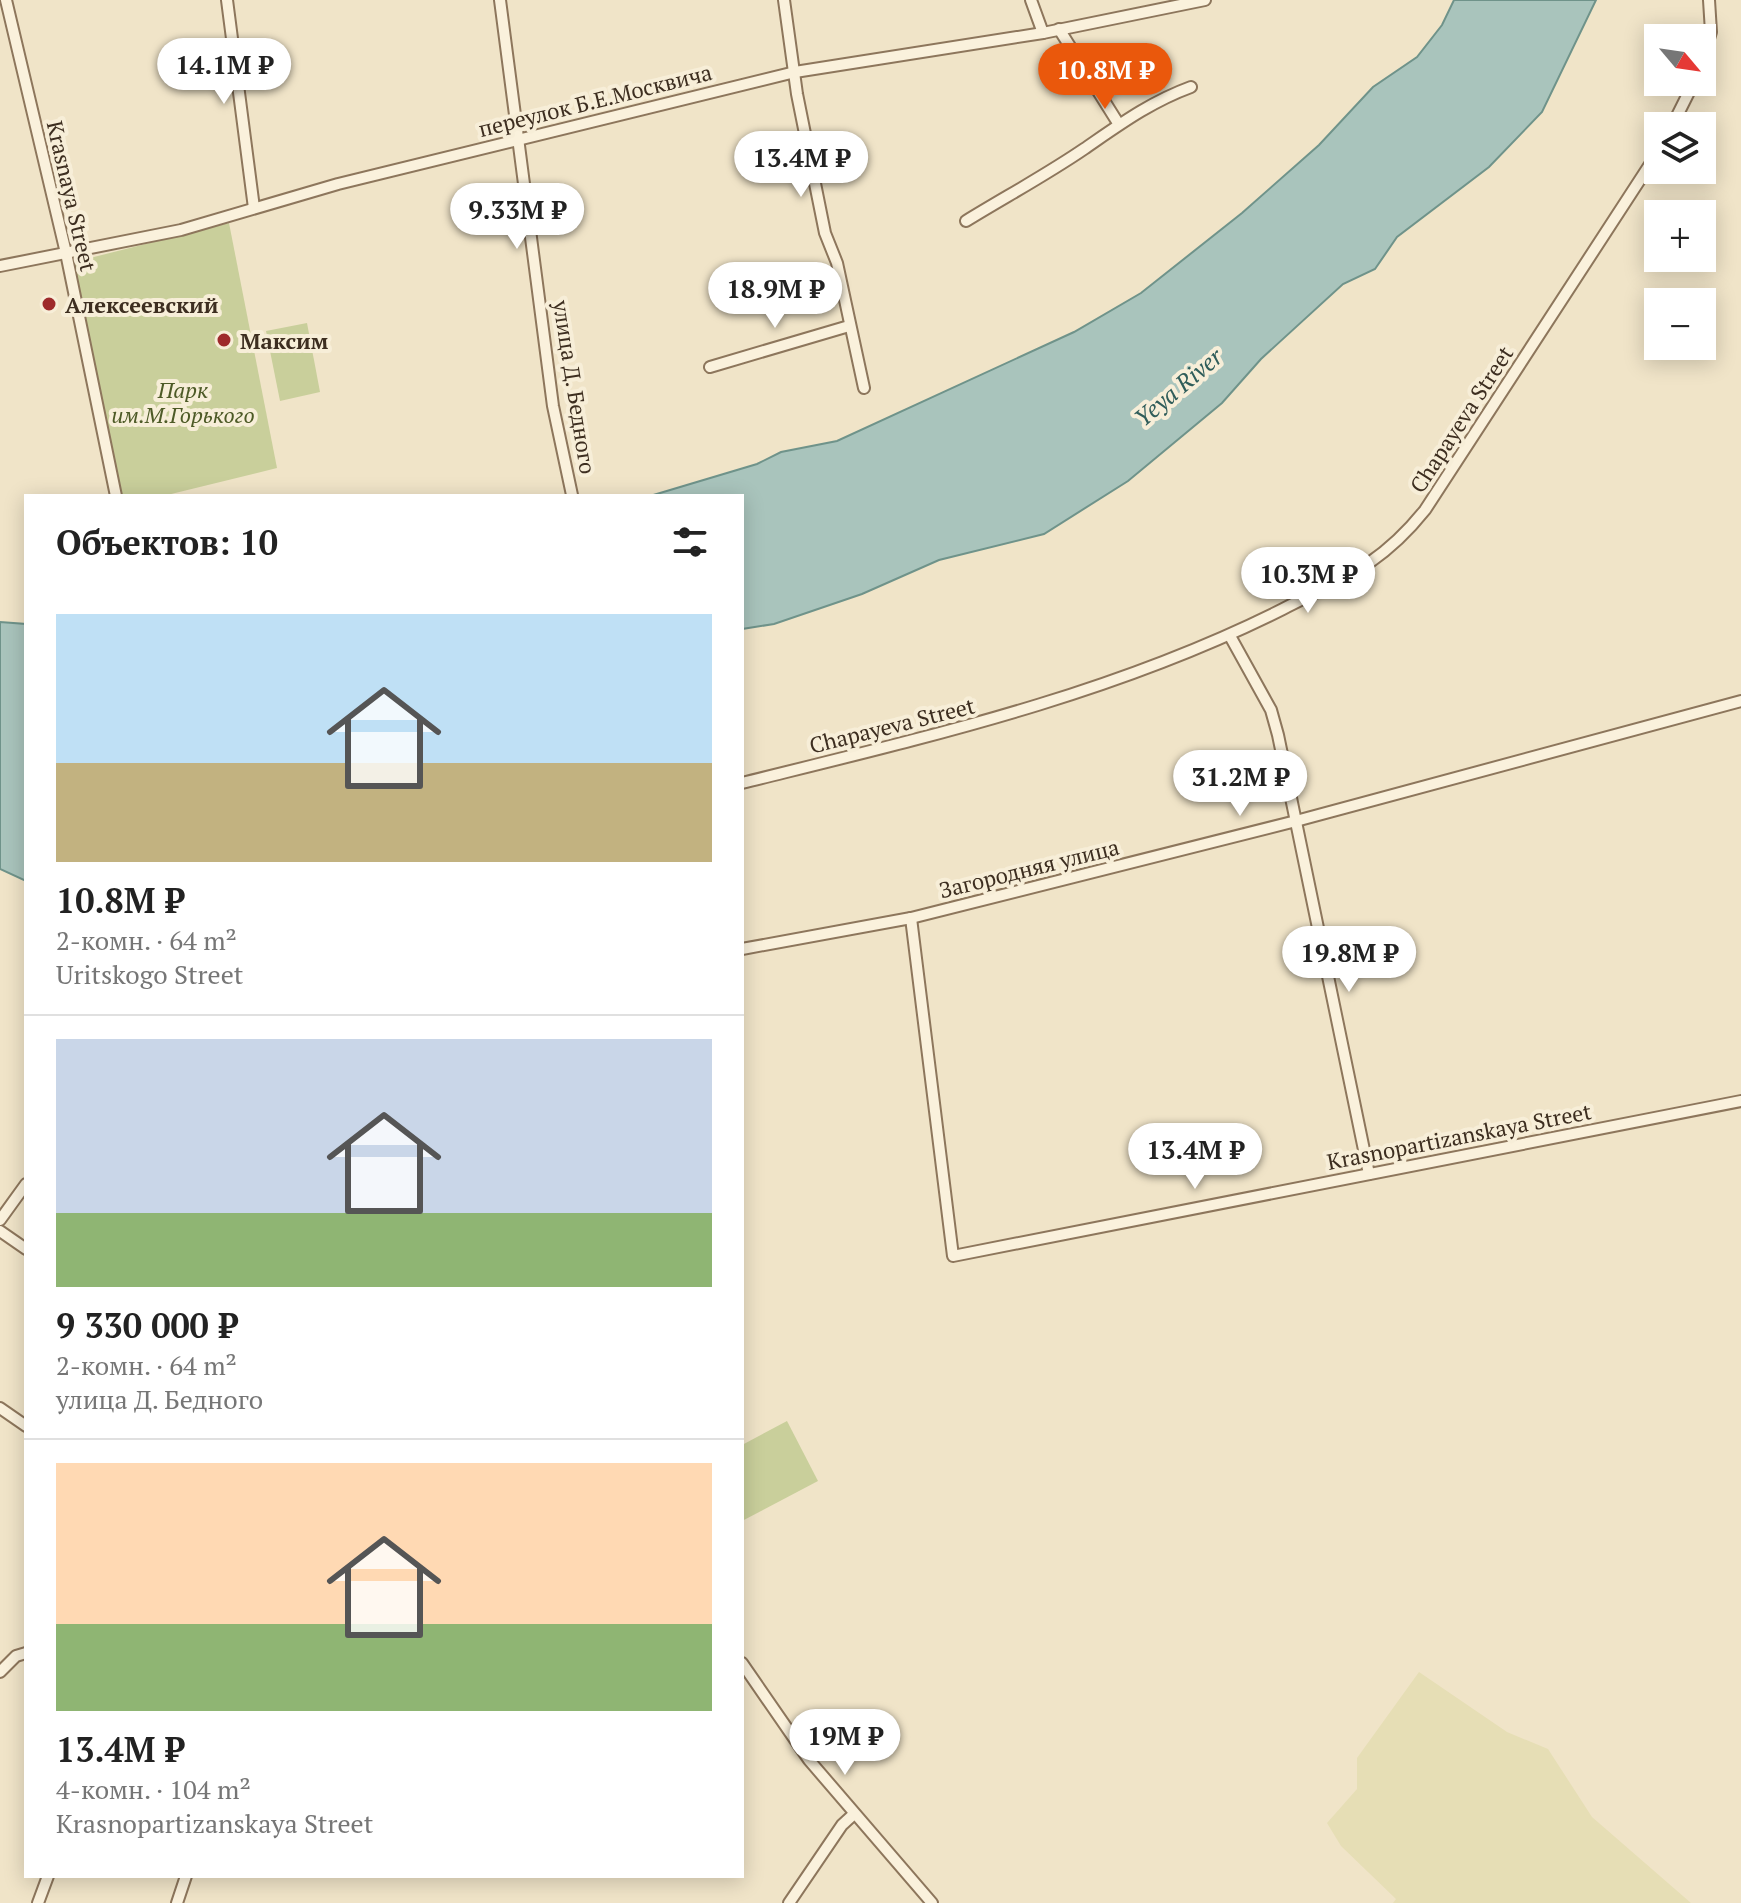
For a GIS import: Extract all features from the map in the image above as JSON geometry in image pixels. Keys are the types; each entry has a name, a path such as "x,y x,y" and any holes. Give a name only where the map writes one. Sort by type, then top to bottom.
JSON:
{"street":[{"name":"Krasnaya Street","path":"6,0 66,253 116,494"},
{"path":"227,0 254,208"},
{"name":"улица Д. Бедного","path":"500,0 553,406 572,494"},
{"path":"784,0 825,233 837,263 864,388"},
{"path":"1031,0 1043,33"},
{"name":"переулок Б.Е.Москвича","path":"0,266 181,230 519,138 795,72 1043,33 1205,0"},
{"path":"1709,0 1710,24"},
{"path":"1059,29 1083,61 1118,123"},
{"path":"966,221 1084,149 1118,123 1161,98 1191,87"},
{"name":"Chapayeva Street","path":"744,782 1017,714 1121,679 1230,636 1375,562 1403,538 1425,510 1644,174"},
{"path":"710,367 849,326"},
{"path":"1230,636 1271,710 1369,1174"},
{"name":"Загородняя улица","path":"744,949 911,918 1296,821 1741,701"},
{"name":"Krasnopartizanskaya Street","path":"911,918 953,1256 1741,1101"},
{"path":"0,1220 24,1187"},
{"path":"0,1231 24,1248"},
{"path":"0,1408 24,1425"},
{"path":"0,1672 16,1656 24,1654"},
{"path":"744,1666 804,1753 932,1903"},
{"path":"789,1903 842,1825 854,1814"},
{"path":"38,1903 47,1878"},
{"path":"177,1903 185,1878"}],"shaded area":[{"path":"1419,1672 1507,1732 1548,1749 1592,1817 1691,1903 1393,1903 1396,1899 1341,1846 1327,1823 1357,1789 1357,1758"}],"green space":[{"name":"Парк им.М.Горького","path":"229,223 277,468 171,494 118,494 74,262"},
{"path":"307,323 320,392 280,401 266,331"},
{"path":"787,1421 818,1481 744,1520 744,1444"}],"water":[{"name":"Yeya River","path":"1454,0 1596,0 1542,112 1489,167 1397,237 1375,269 1343,284 1261,359 1222,403 1128,481 1044,534 939,560 862,594 774,624 744,629 744,494 657,494 757,464 781,452 837,441 1074,332 1141,293 1242,213 1319,145 1373,87 1417,57 1442,25"},
{"path":"0,622 24,624 24,880 0,869"}],"place":[{"name":"Алексеевский","path":"49,304"},
{"name":"Максим","path":"224,340"}]}
